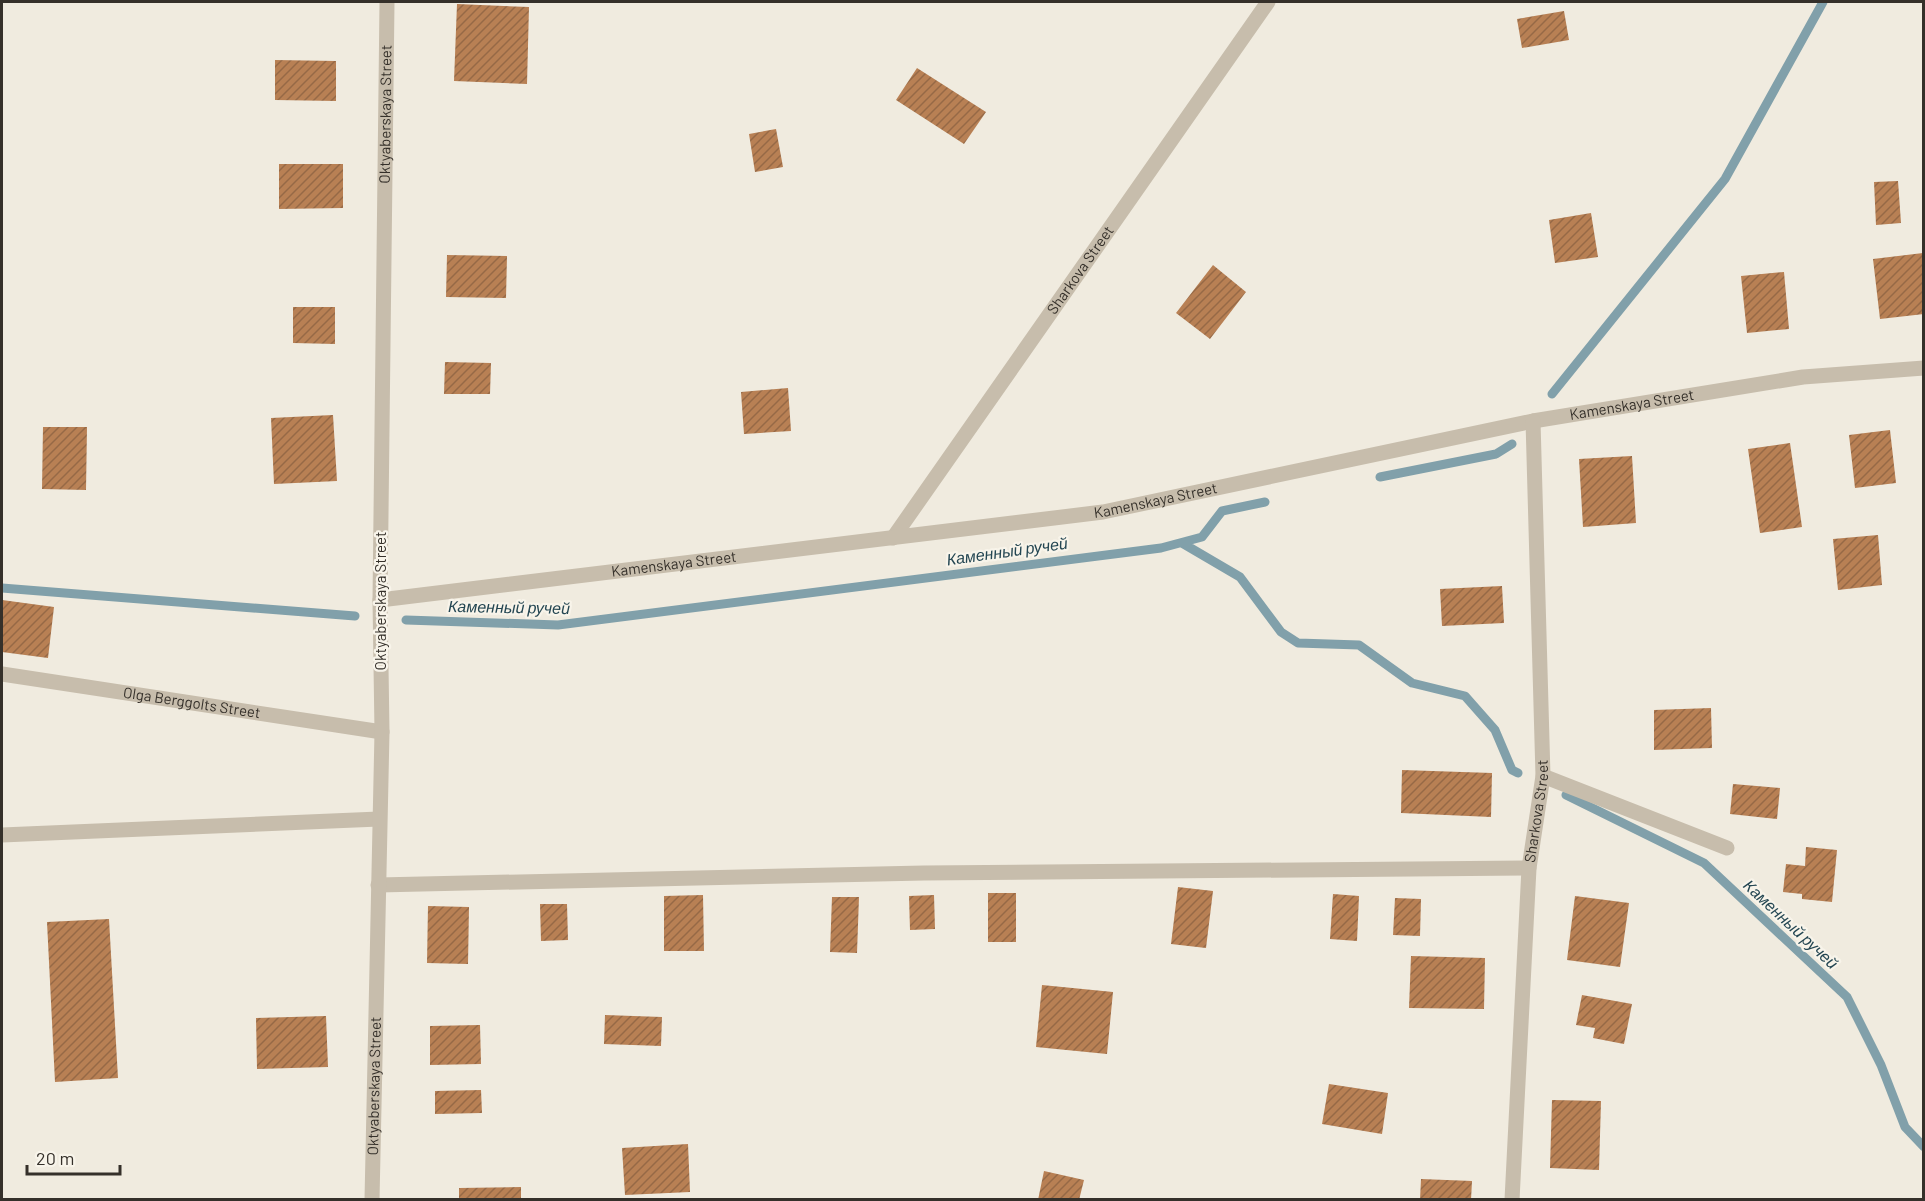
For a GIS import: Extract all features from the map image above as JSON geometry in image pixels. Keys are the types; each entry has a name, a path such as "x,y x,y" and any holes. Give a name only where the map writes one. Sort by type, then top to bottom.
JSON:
{"street":[{"name":"Oktyaberskaya Street","path":"372,1200 382,732 380,600 387,2"},
{"name":"Sharkova Street","path":"892,538 1268,2"},
{"name":"Kamenskaya Street","path":"380,600 1103,512 1533,421 1803,377 1923,368"},
{"name":"Sharkova Street","path":"1512,1200 1529,868 1543,776 1533,421"},
{"name":"Olga Berggolts Street","path":"2,674 382,732"},
{"path":"1543,776 1727,848"},
{"path":"2,835 379,819"},
{"path":"378,885 924,873 1529,868"}],"building":[{"path":"457,4 529,7 527,84 454,81"},
{"path":"1564,11 1569,40 1522,48 1517,19"},
{"path":"275,60 336,61 336,101 275,100"},
{"path":"917,68 986,112 964,144 896,100"},
{"path":"776,129 783,167 755,172 749,134"},
{"path":"279,164 343,164 343,208 279,209"},
{"path":"1898,181 1901,223 1876,225 1874,182"},
{"path":"1591,213 1598,257 1555,263 1549,220"},
{"path":"1923,253 1924,314 1880,319 1873,259"},
{"path":"447,255 507,256 506,298 446,297"},
{"path":"1213,265 1246,292 1210,339 1176,313"},
{"path":"1784,272 1789,329 1747,333 1741,276"},
{"path":"293,307 335,307 335,344 293,343"},
{"path":"445,362 491,363 490,394 444,394"},
{"path":"788,388 791,431 744,434 741,392"},
{"path":"333,415 337,481 274,484 271,418"},
{"path":"43,427 87,427 86,490 42,489"},
{"path":"1890,430 1896,483 1855,488 1849,435"},
{"path":"1790,443 1802,527 1760,533 1748,449"},
{"path":"1632,456 1636,523 1583,527 1579,459"},
{"path":"1878,535 1882,585 1838,590 1833,539"},
{"path":"1502,586 1504,623 1442,626 1440,589"},
{"path":"2,600 54,607 48,658 2,652"},
{"path":"1711,708 1712,748 1654,750 1654,710"},
{"path":"1402,770 1492,773 1491,817 1401,813"},
{"path":"1733,784 1780,788 1777,819 1730,814"},
{"path":"1806,847 1837,850 1832,902 1802,899 1802,894 1783,892 1786,864 1805,866"},
{"path":"1178,887 1213,891 1206,948 1171,944"},
{"path":"988,893 1016,893 1016,942 988,942"},
{"path":"1333,894 1359,896 1357,941 1330,939"},
{"path":"703,895 704,951 664,951 664,896"},
{"path":"934,895 935,929 910,930 909,896"},
{"path":"1575,896 1629,903 1620,967 1567,960"},
{"path":"832,897 859,897 857,953 830,952"},
{"path":"1395,898 1421,899 1420,936 1393,935"},
{"path":"540,904 567,904 568,940 541,941"},
{"path":"428,906 469,907 468,964 427,963"},
{"path":"109,919 118,1078 55,1082 47,922"},
{"path":"1411,956 1485,958 1484,1009 1409,1008"},
{"path":"1042,985 1113,992 1107,1054 1036,1047"},
{"path":"1582,995 1632,1004 1624,1044 1593,1038 1595,1028 1576,1025"},
{"path":"605,1015 662,1017 661,1046 604,1044"},
{"path":"326,1016 328,1067 257,1069 256,1018"},
{"path":"480,1025 481,1064 430,1065 430,1026"},
{"path":"1329,1084 1388,1093 1382,1134 1322,1124"},
{"path":"481,1090 482,1113 435,1114 435,1091"},
{"path":"1552,1100 1601,1101 1599,1170 1550,1168"},
{"path":"688,1144 690,1192 625,1195 622,1148"},
{"path":"1044,1171 1084,1180 1079,1200 1038,1200"},
{"path":"1421,1179 1472,1181 1471,1200 1420,1200"},
{"path":"521,1187 521,1200 459,1200 459,1188"}],"waterway":[{"path":"1552,394 1725,179 1823,2"},
{"path":"1380,477 1496,454 1512,444"},
{"name":"Каменный ручей","path":"406,620 558,625 1161,548 1202,537 1222,511 1265,502"},
{"name":"Каменный ручей","path":"1182,543 1240,577 1281,632 1298,643 1359,645 1412,683 1465,696 1495,730 1512,770 1518,773"},
{"name":"Каменный ручей","path":"2,588 355,616"},
{"name":"Каменный ручей","path":"1566,795 1704,863 1847,997 1881,1065 1905,1127 1924,1147"}]}
